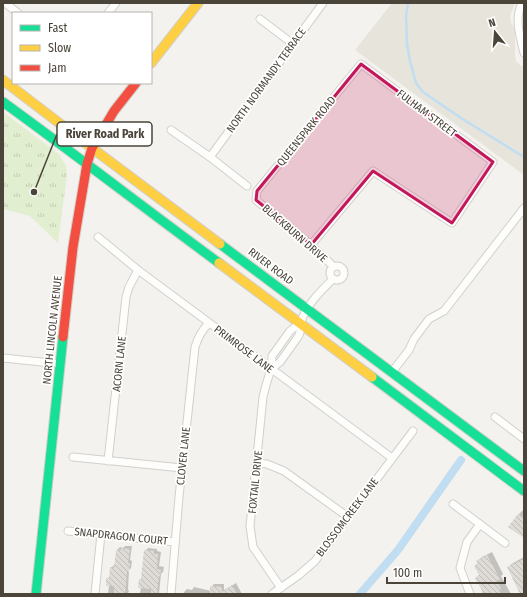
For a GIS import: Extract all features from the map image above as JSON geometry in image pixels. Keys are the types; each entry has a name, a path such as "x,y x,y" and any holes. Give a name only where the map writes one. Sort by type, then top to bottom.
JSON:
{"main road":[{"path":"152,62 198,3"},
{"name":"RIVER ROAD","path":"3,80 524,471"},
{"name":"NORTH LINCOLN AVENUE","path":"36,594 73,247 87,164 92,148 114,111 135,84"},
{"path":"3,102 524,491"}],"street":[{"path":"5,3 17,12"},
{"path":"109,12 116,3"},
{"name":"NORTH NORMANDY TERRACE","path":"210,157 323,3"},
{"path":"522,3 519,9 518,24 524,53"},
{"path":"260,19 293,44"},
{"name":"FULHAM STREET","path":"311,245 373,171 452,223 493,162 361,64"},
{"name":"QUEENSPARK ROAD","path":"256,200 257,192 361,64"},
{"path":"171,130 210,157 247,186"},
{"name":"BLACKBURN DRIVE","path":"256,200 311,245 333,266"},
{"path":"392,372 409,350 414,339 430,318 444,311 524,208"},
{"name":"PRIMROSE LANE","path":"98,237 138,270 392,458"},
{"path":"333,266 341,266 344,271 344,274 340,280 333,279 330,276 329,272 333,266"},
{"name":"ACORN LANE","path":"108,461 126,297 129,287 138,270"},
{"path":"300,323 314,300 333,279"},
{"name":"CLOVER LANE","path":"171,594 182,468 196,347 198,338 209,322"},
{"name":"FOXTAIL DRIVE","path":"281,588 253,547 250,526 264,396 271,369 272,356 290,331 300,323"},
{"name":"FOXTAIL DRIVE","path":"271,369 280,362 301,334 300,323"},
{"path":"3,358 61,364"},
{"path":"495,417 524,439"},
{"name":"BLOSSOMCREEK LANE","path":"272,594 299,575 315,561 413,431"},
{"path":"73,457 182,468"},
{"path":"257,463 266,464 284,471 348,517"},
{"path":"453,504 505,543"},
{"path":"470,594 460,568 467,542 480,524"},
{"name":"SNAPDRAGON COURT","path":"68,531 175,542"},
{"path":"95,594 101,534"}],"highlighted area":[{"path":"361,64 493,162 452,223 373,171 311,245 256,200 257,191"}],"shaded area":[{"path":"392,3 515,3 510,16 515,30 516,61 524,67 524,175 355,50"}],"green space":[{"path":"3,112 59,154 66,166 67,175 58,243 30,216 3,209"}],"building":[{"path":"518,514 524,519 524,538 508,527"},
{"path":"121,548 130,549 128,563 130,563 129,572 127,572 125,594 114,594 114,586 106,586 106,578 109,578 110,567 114,568 116,550 121,550"},
{"path":"144,550 154,551 154,554 158,554 157,569 161,570 157,593 151,593 151,589 138,588 139,579 141,579"},
{"path":"487,555 500,579 497,581 501,589 499,591 501,594 484,594 475,578 479,575 474,566 478,564 476,561"},
{"path":"524,559 524,594 520,594 507,567"},
{"path":"232,585 237,594 210,594 210,586 222,587 222,592"}],"waterway":[{"path":"408,3 406,16 407,44 416,83 423,92 461,118 524,157"},
{"path":"360,594 398,550 461,460"}],"traffic: fast":[{"path":"3,102 219,263"},
{"path":"220,244 524,471"},
{"path":"36,594 63,337"},
{"path":"372,377 524,491"}],"traffic: slow":[{"path":"152,62 198,3"},
{"path":"3,80 220,244"},
{"path":"219,263 372,377"}],"traffic: jam":[{"path":"63,337 73,247 87,164 92,148 114,111 135,84"}],"place":[{"name":"River Road Park","path":"34,192"}]}
